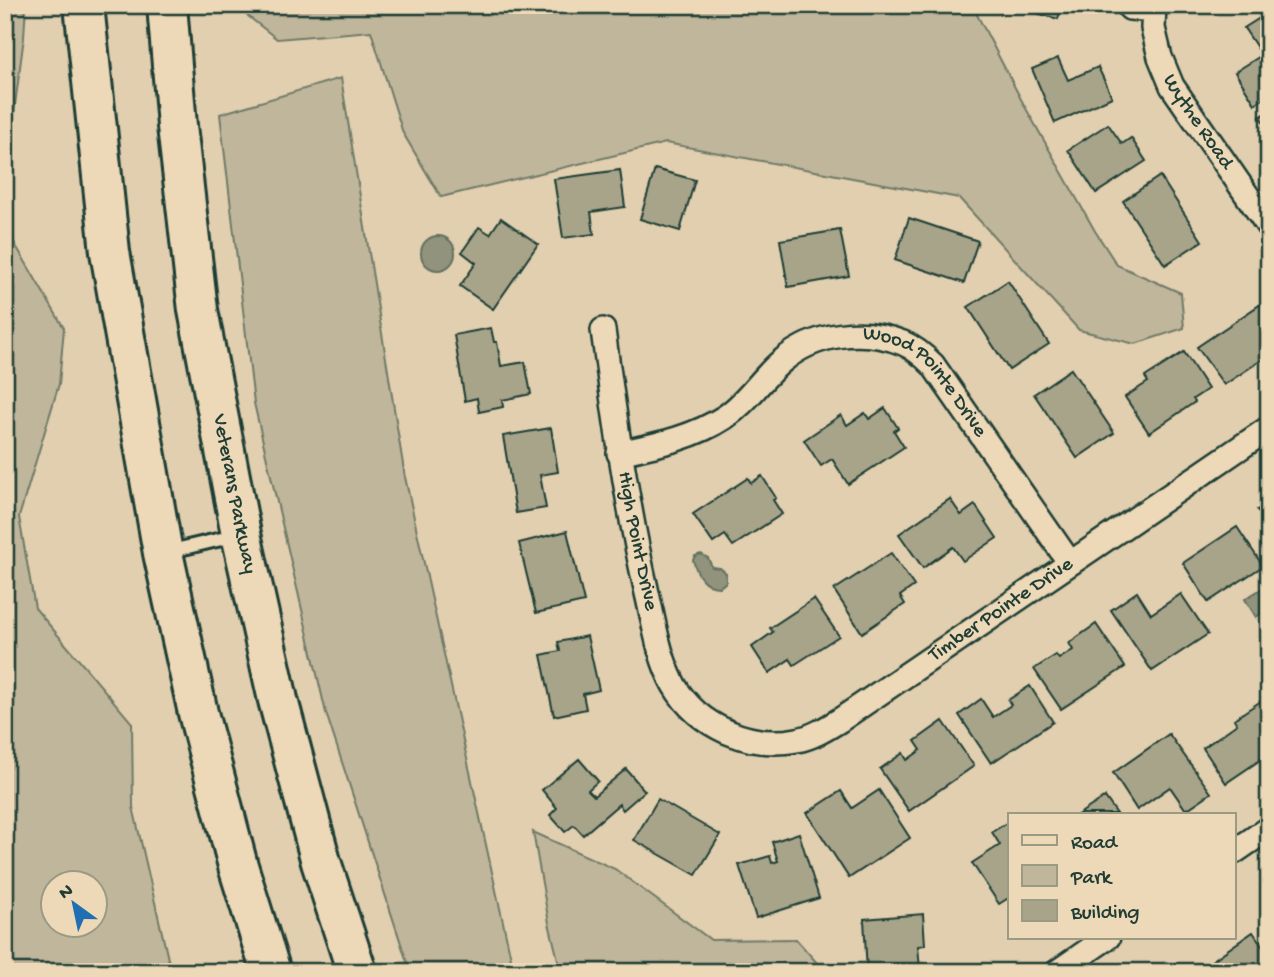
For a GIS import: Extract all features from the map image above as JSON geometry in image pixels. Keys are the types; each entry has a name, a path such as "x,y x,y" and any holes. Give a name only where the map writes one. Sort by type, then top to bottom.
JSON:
{"highway":[{"path":"84,5 110,252 163,553 198,713 238,866 271,972"},
{"name":"Veterans Parkway","path":"167,5 177,125 198,310 241,534 278,700 317,848 357,972"}],"street":[{"path":"1130,8 1154,8"},
{"name":"Wythe Road","path":"1154,8 1153,28 1160,57 1172,86 1269,227"},
{"name":"High Point Drive","path":"603,330 619,453 659,646 673,683 684,700 718,728"},
{"name":"Wood Pointe Drive","path":"619,453 679,439 707,428 729,415 749,397 766,375 800,347 830,337 852,334 878,336 903,343 919,352 933,365 1070,564"},
{"name":"Timber Pointe Drive","path":"718,728 746,739 772,742 799,740 821,732 1269,428"},
{"path":"1236,851 1269,828"},
{"path":"1056,972 1105,939"}],"lane":[{"path":"163,553 241,534"}],"green space":[{"path":"5,5 26,5 5,181"},
{"path":"234,5 972,5 1024,105 1117,265 1181,293 1184,328 1135,344 1079,330 959,198 666,143 441,197 403,133 371,31 277,39"},
{"path":"341,78 405,477 514,972 412,972 408,965 326,713 254,403 220,114"},
{"path":"5,227 64,328 59,384 19,517 35,608 132,723 133,807 171,972 5,972"},
{"path":"533,832 615,869 711,940 796,939 825,972 561,972 549,923"}],"shaded area":[{"path":"438,236 450,241 455,253 450,265 438,270 426,265 421,253 426,241"},
{"path":"701,554 708,558 712,567 720,568 726,573 726,582 720,587 709,585 699,575 693,560"},
{"path":"1269,584 1269,608 1256,617 1245,599"}],"building":[{"path":"1024,5 1062,5 1058,19 1022,9"},
{"path":"1269,12 1269,95 1255,104 1235,72 1262,55 1244,28"},
{"path":"1058,58 1068,80 1098,67 1112,97 1055,123 1032,69"},
{"path":"1269,111 1269,130 1260,117"},
{"path":"1108,124 1122,144 1131,138 1146,161 1096,193 1068,150"},
{"path":"655,169 695,180 680,231 640,219"},
{"path":"620,170 625,207 591,212 594,234 563,238 554,179"},
{"path":"1160,176 1202,241 1165,265 1123,201"},
{"path":"501,218 538,244 493,309 460,286 476,263 462,252 479,227 490,234"},
{"path":"909,218 978,241 964,283 895,260"},
{"path":"840,230 849,276 788,287 780,240"},
{"path":"1008,281 1049,344 1009,370 968,307"},
{"path":"1261,304 1269,316 1269,355 1224,385 1197,347"},
{"path":"491,328 494,342 497,342 501,366 525,362 531,394 502,400 503,407 479,412 477,398 465,401 454,335"},
{"path":"1184,352 1208,389 1193,399 1195,402 1149,433 1125,397 1148,382 1145,377"},
{"path":"1071,369 1114,433 1077,458 1034,394"},
{"path":"885,408 898,428 894,431 904,447 848,484 832,459 821,466 804,440 841,415 847,425 865,413 869,419"},
{"path":"551,428 558,472 540,475 546,508 516,513 503,436"},
{"path":"762,476 776,498 773,500 782,514 733,546 725,535 713,543 693,514 748,478 751,483"},
{"path":"950,499 961,515 975,505 997,538 963,561 953,547 923,568 899,534"},
{"path":"1269,502 1269,527 1257,510"},
{"path":"1237,527 1263,566 1208,602 1183,563"},
{"path":"567,531 584,602 536,613 519,543"},
{"path":"891,553 914,586 900,596 905,604 862,633 834,590"},
{"path":"1137,592 1151,614 1181,594 1208,634 1152,671 1111,610"},
{"path":"814,599 839,636 794,665 790,659 769,673 752,647 773,632 770,628"},
{"path":"1096,624 1125,667 1061,709 1034,669 1056,655 1059,659 1073,650 1069,643"},
{"path":"587,636 599,690 583,694 586,709 554,716 541,655 560,651 558,642"},
{"path":"1030,686 1053,722 991,763 959,715 981,699 993,717 1011,705 1008,700"},
{"path":"1261,701 1269,712 1269,754 1226,783 1203,748 1237,724 1234,719"},
{"path":"943,721 974,766 909,811 880,769 903,753 907,760 921,750 915,741"},
{"path":"1169,734 1211,793 1186,810 1170,787 1137,810 1113,773"},
{"path":"579,759 598,781 588,790 594,796 626,769 645,791 623,810 619,804 583,835 574,825 565,832 550,815 557,808 542,790"},
{"path":"879,790 910,838 849,878 807,813 841,791 852,808"},
{"path":"1105,797 1116,813 1081,813"},
{"path":"658,799 720,835 696,875 634,840"},
{"path":"1008,822 1008,898 999,904 972,863 1000,845 992,832"},
{"path":"799,833 819,898 756,918 739,865 770,856 772,863 778,861 772,842"},
{"path":"1269,898 1269,913 1262,903"},
{"path":"923,914 925,945 918,946 920,969 929,968 929,972 867,972 864,919"},
{"path":"1253,932 1269,956 1269,972 1206,972 1203,967"}]}
